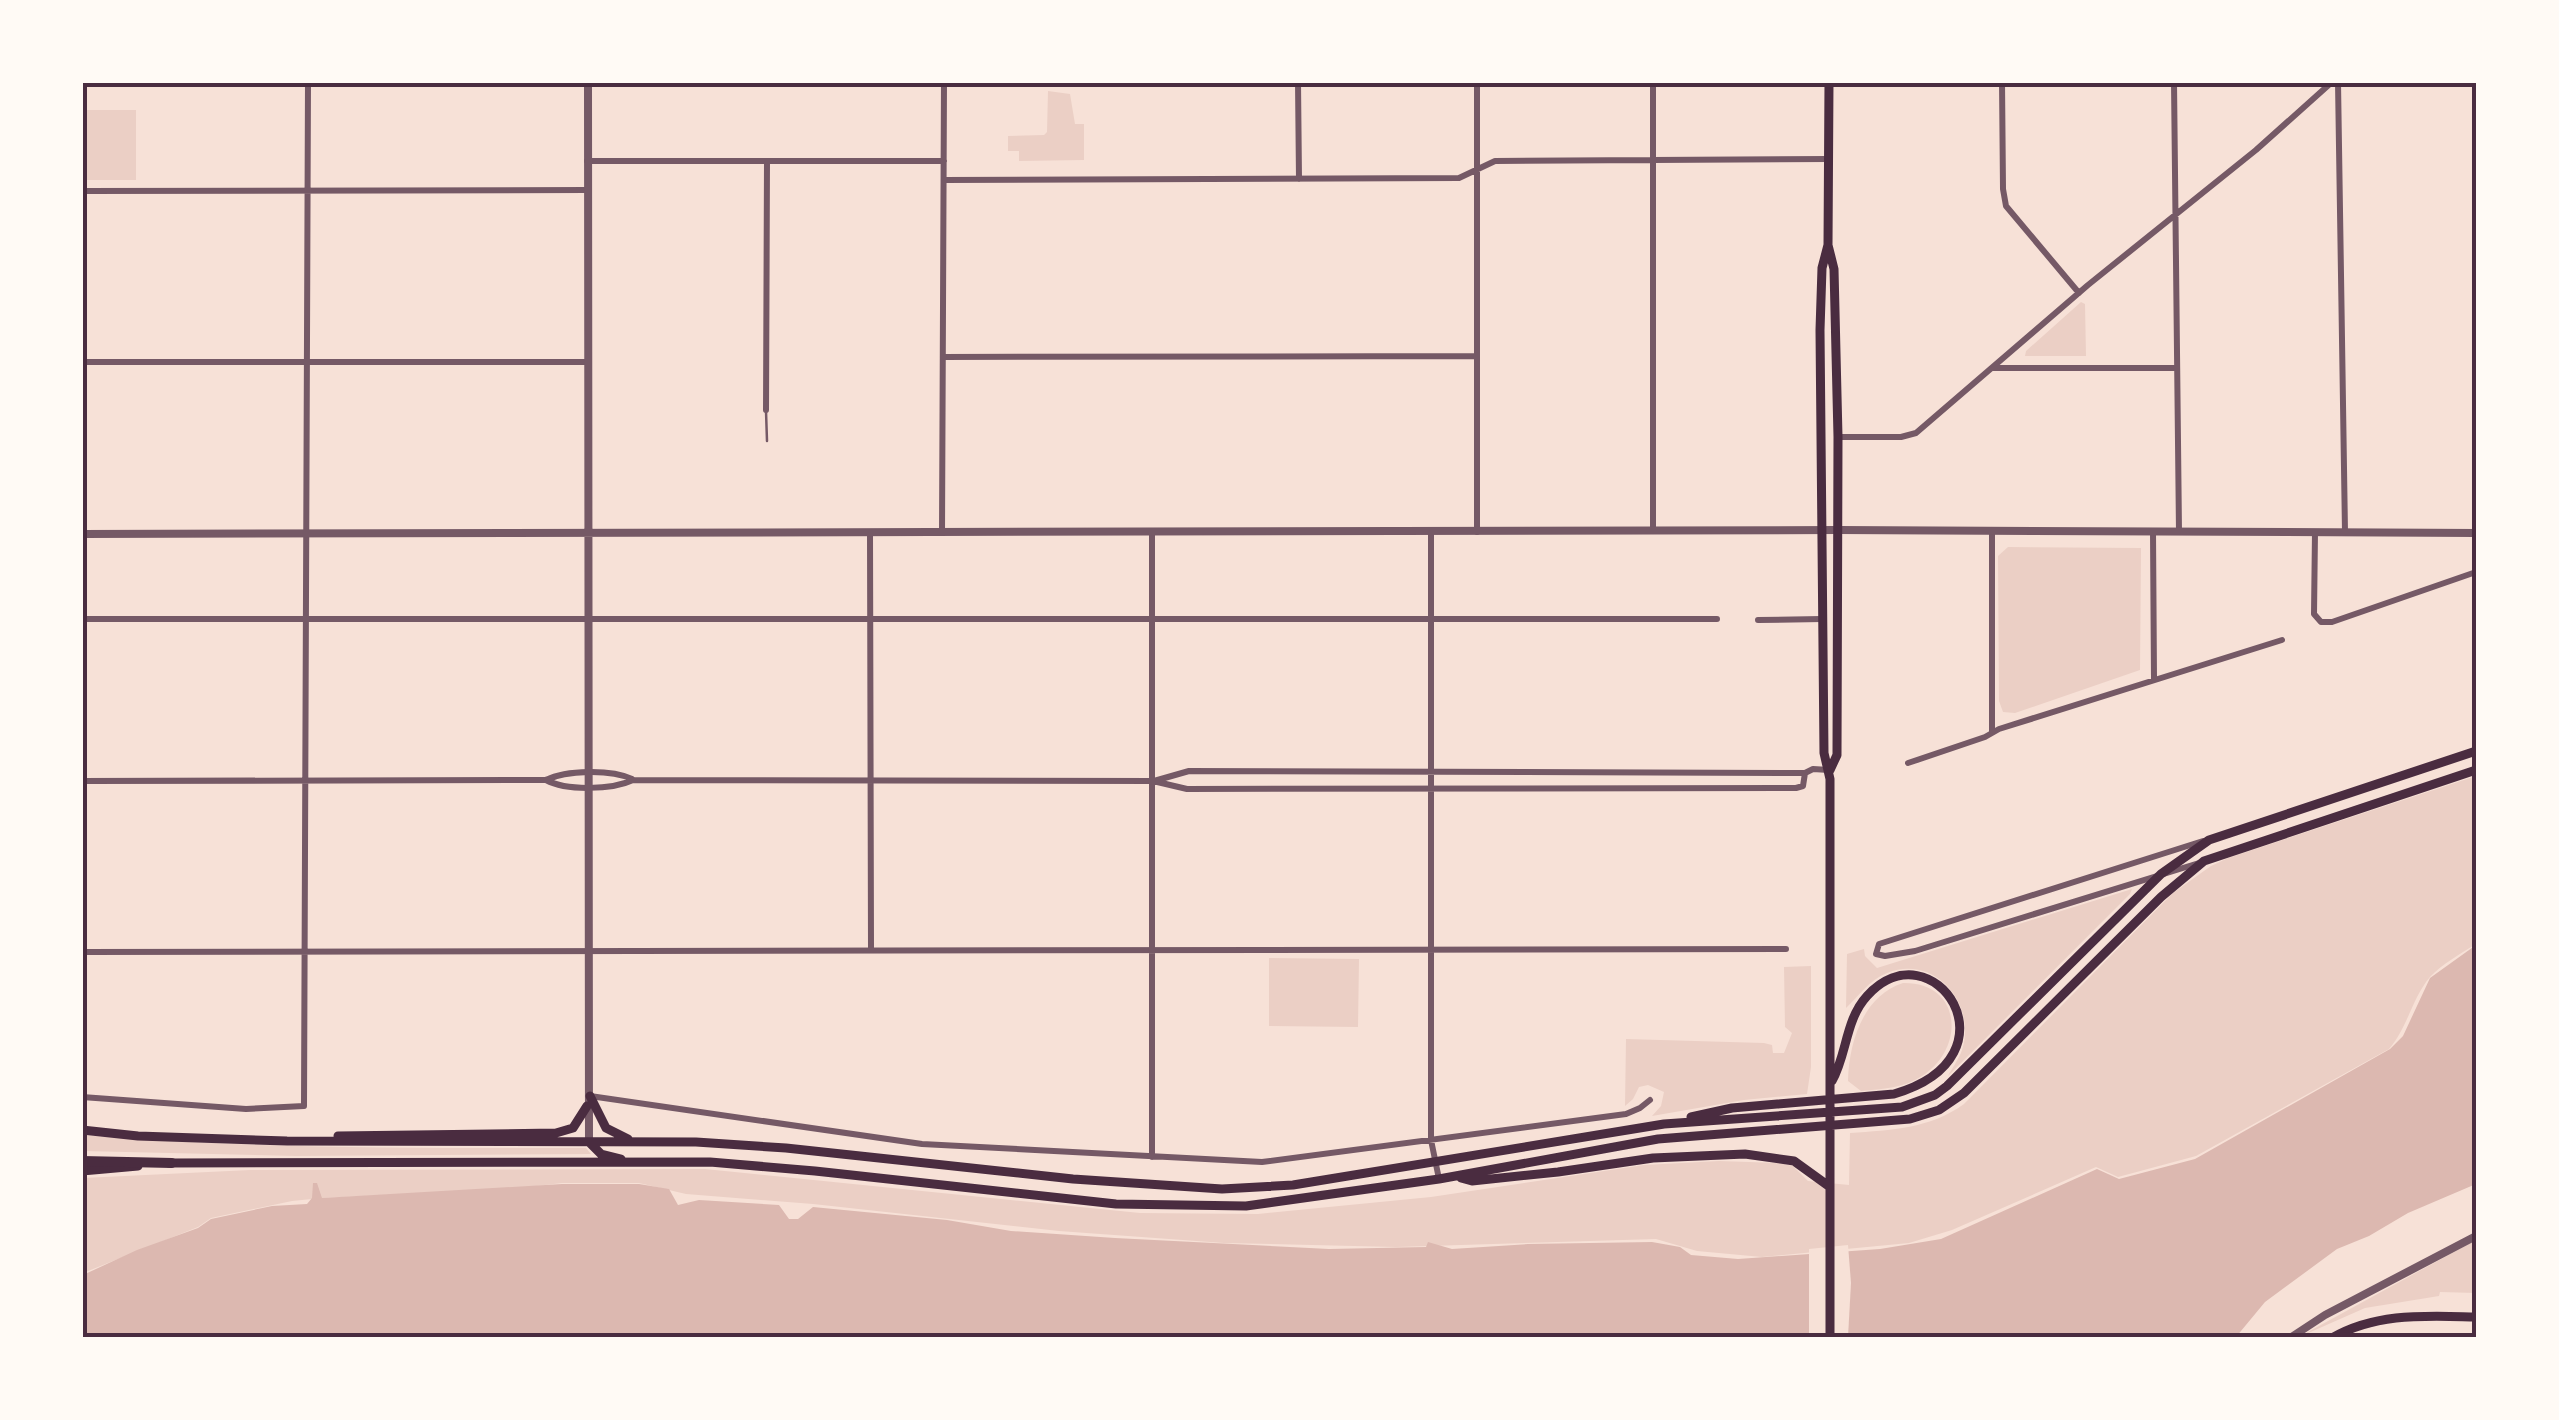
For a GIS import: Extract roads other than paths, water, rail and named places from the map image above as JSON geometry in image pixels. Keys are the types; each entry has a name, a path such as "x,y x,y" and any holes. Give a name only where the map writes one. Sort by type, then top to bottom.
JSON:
{"highway":[{"path":"82,1162 172,1163"}],"main road":[{"path":"1829,82 1828,245 1822,284 1821,530 1824,753 1830,770 1830,1338"},
{"path":"1828,245 1834,269 1838,437 1837,755 1830,770"},
{"path":"1664,1124 1882,1110 1935,1095 1974,1062 2161,874 2209,840 2476,751"},
{"path":"82,1172 172,1163 710,1162 1098,1202 1204,1207 1284,1203 1658,1139 1910,1120 1939,1110 1964,1094 2161,897 2204,861 2476,770"},
{"path":"82,1130 286,1141 635,1142 786,1148 1073,1179 1222,1189 1293,1185 1664,1124 1732,1108 1894,1094 1914,1088 1940,1072 1956,1049 1960,1024 1953,1001 1926,978 1902,976 1882,982 1862,1001 1855,1014 1841,1065 1830,1084"},
{"path":"286,1141 365,1133 556,1133 573,1128 588,1100 606,1128 635,1142"},
{"path":"589,1142 601,1154 633,1162"},
{"path":"1453,1176 1472,1180 1653,1158 1745,1154 1794,1160 1830,1187"},
{"path":"2332,1338 2363,1324 2395,1317 2476,1318"}],"street":[{"path":"82,1097 246,1109 304,1106 308,82"},
{"path":"588,82 589,1142"},
{"path":"942,533 944,82"},
{"path":"1298,82 1299,179"},
{"path":"1477,82 1477,532"},
{"path":"1653,82 1653,531"},
{"path":"2002,82 2002,189 2006,206 2079,293"},
{"path":"2174,82 2179,532"},
{"path":"1838,437 1910,436 2335,82"},
{"path":"2335,82 2345,532"},
{"path":"944,180 1458,178 1495,161 1829,159"},
{"path":"587,161 944,161"},
{"path":"766,410 768,161"},
{"path":"82,191 587,190"},
{"path":"943,357 1477,356"},
{"path":"82,362 588,362"},
{"path":"1994,368 2177,368"},
{"path":"1992,531 1992,733"},
{"path":"1431,532 1431,1140 1439,1178"},
{"path":"2153,532 2154,679"},
{"path":"2315,532 2314,614 2321,622 2332,622 2476,572"},
{"path":"82,534 2476,532"},
{"path":"870,533 871,948"},
{"path":"1152,533 1152,1157"},
{"path":"82,619 1717,619"},
{"path":"1758,620 1822,619"},
{"path":"1908,762 2282,640"},
{"path":"1153,781 1190,771 1830,770"},
{"path":"82,780 546,780 556,785 622,785 633,780 870,779 1153,781 1187,789 1796,788 1803,786 1805,773"},
{"path":"546,780 556,775 588,774 622,774 633,780"},
{"path":"2204,861 1915,951 1892,956 1876,954 1879,944 2209,840"},
{"path":"82,952 1786,949"},
{"path":"588,1100 922,1144 1262,1162 1626,1114 1650,1100"},
{"path":"2290,1338 2325,1315 2476,1236"}],"lane":[{"path":"766,410 767,441"}]}
